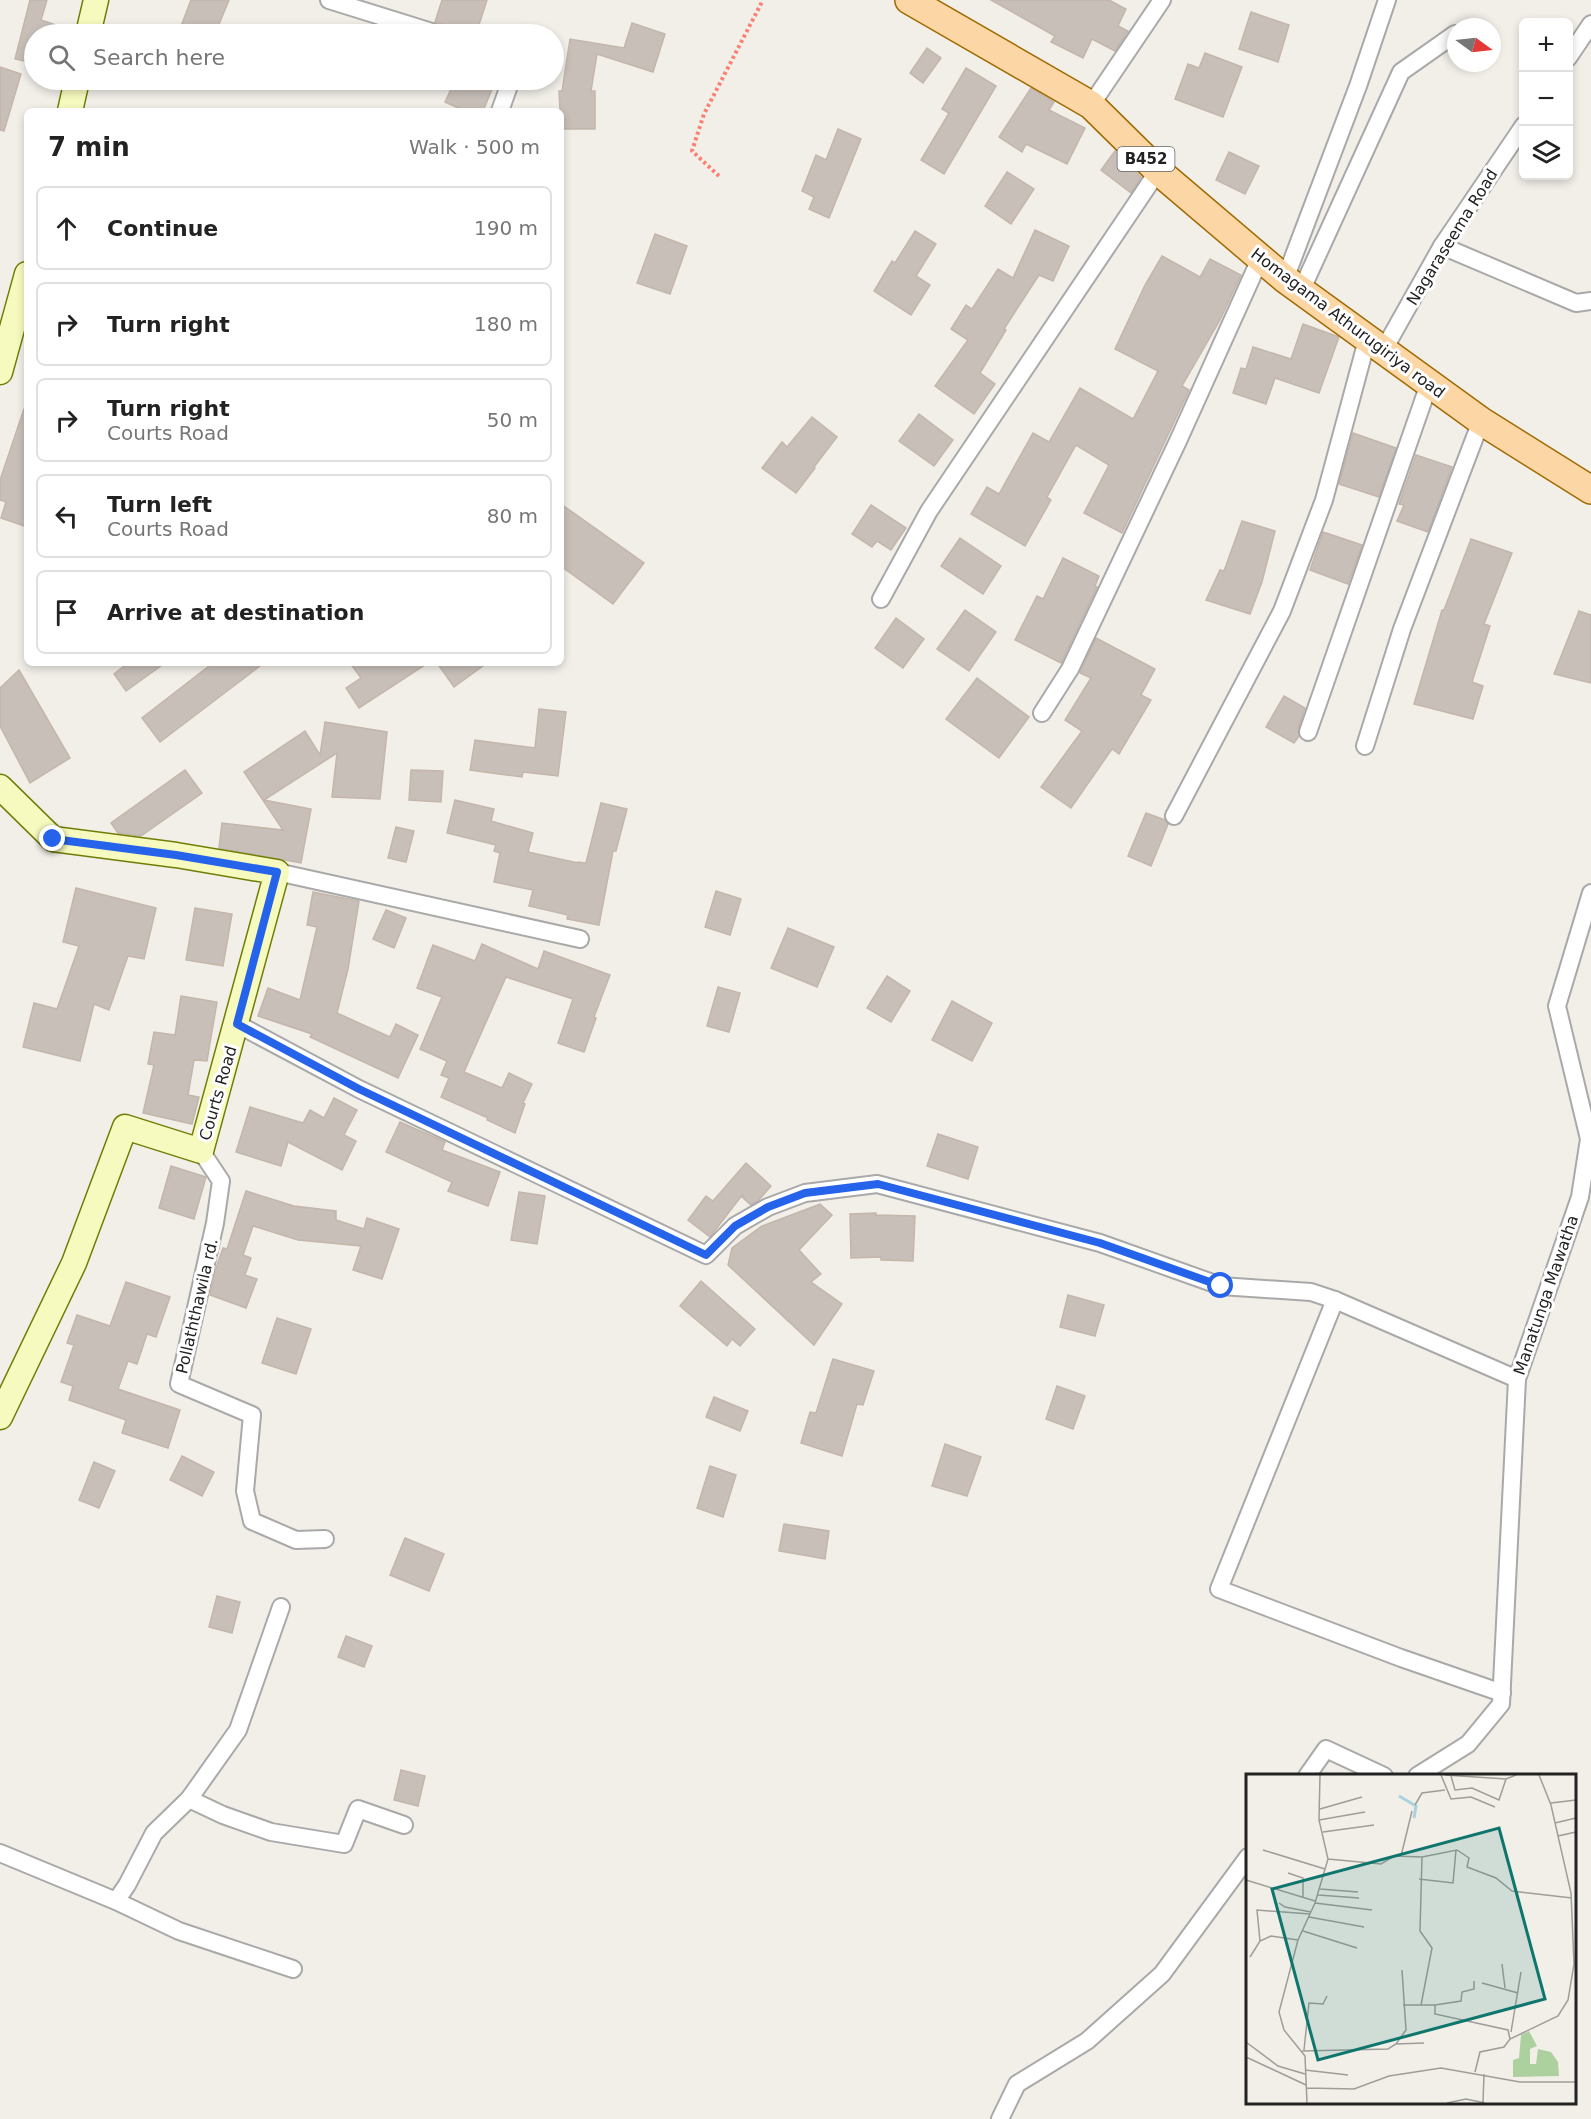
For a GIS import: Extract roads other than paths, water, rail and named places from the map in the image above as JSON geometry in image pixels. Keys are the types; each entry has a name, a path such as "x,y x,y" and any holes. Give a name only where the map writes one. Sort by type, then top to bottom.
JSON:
{"main road":[{"name":"Homagama Athurugiriya road","path":"909,0 1091,105 1158,171 1293,285 1481,421 1591,489"}],"street":[{"path":"90,24 96,0"},
{"path":"329,0 406,24"},
{"path":"1091,105 1162,0"},
{"path":"1293,285 1387,0"},
{"path":"1573,52 1591,24"},
{"path":"1293,285 1401,72 1447,40"},
{"path":"70,108 74,90"},
{"path":"501,108 507,90"},
{"name":"Nagaraseema Road","path":"1174,816 1282,611 1324,500 1375,345 1523,126"},
{"path":"881,599 929,511 1158,171"},
{"path":"1442,246 1576,303 1591,301"},
{"path":"1042,713 1070,669 1178,441 1260,259"},
{"path":"0,372 24,285"},
{"path":"1308,732 1429,384"},
{"path":"1365,746 1402,629 1481,421"},
{"path":"0,788 53,839 176,855 277,872 580,939"},
{"name":"Courts Road","path":"0,1418 74,1263 125,1127 201,1151 277,872"},
{"name":"Manatunga Mawatha","path":"1420,1774 1468,1744 1501,1704 1517,1379 1585,1198 1589,1139 1557,1006 1591,893"},
{"path":"237,1024 359,1089 706,1255 735,1226 768,1207 805,1193 878,1184 1100,1243 1221,1286 1311,1292 1335,1300 1517,1379"},
{"name":"Pollaththawila rd.","path":"201,1151 221,1181 215,1223 179,1384 252,1415 245,1491 252,1521 296,1540 325,1539"},
{"path":"1335,1300 1219,1589 1401,1658 1502,1693"},
{"path":"116,1901 154,1833 189,1799 238,1730 281,1607"},
{"path":"1308,1774 1326,1749 1380,1774"},
{"path":"189,1799 271,1832 344,1844 358,1809 404,1825"},
{"path":"0,1852 116,1901 179,1931 293,1969"},
{"path":"1000,2119 1017,2084 1086,2041 1162,1974 1246,1860"}]}
